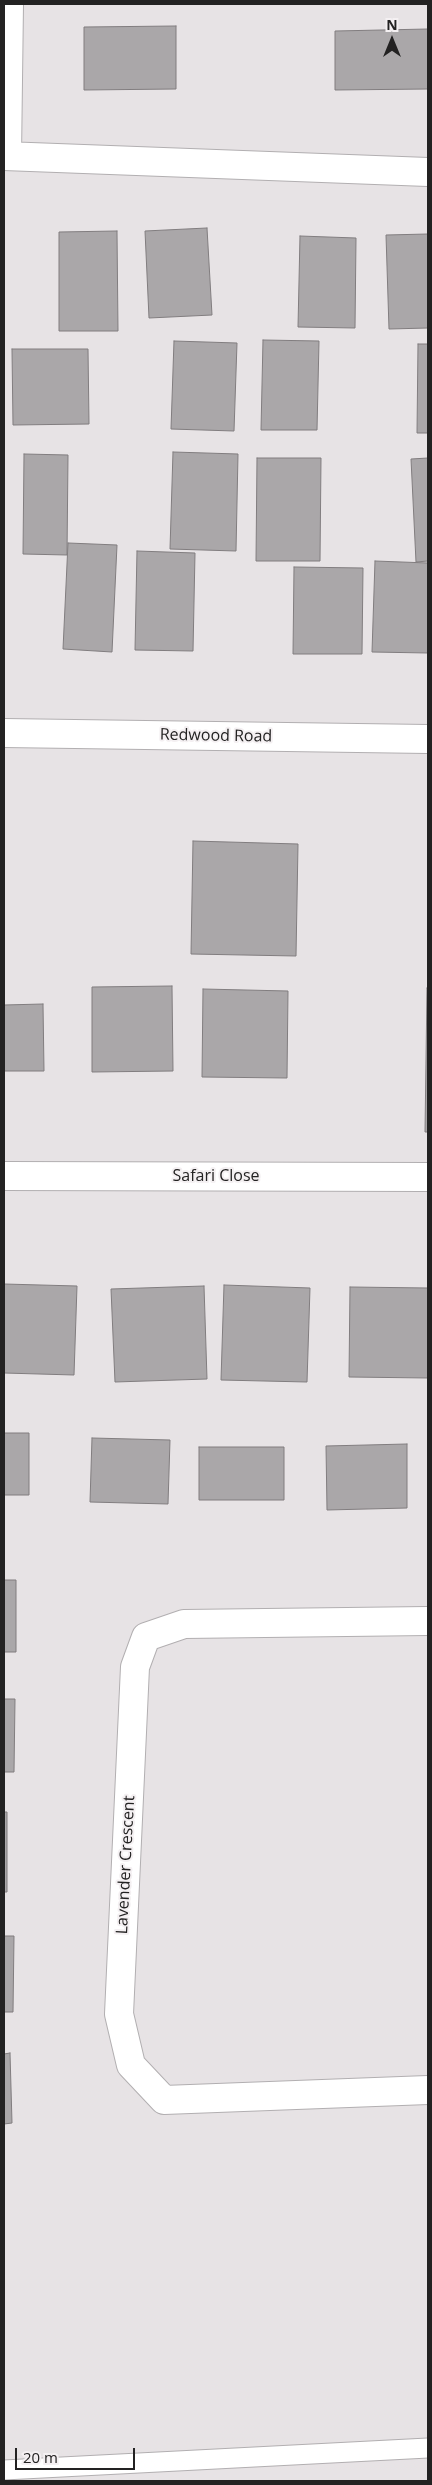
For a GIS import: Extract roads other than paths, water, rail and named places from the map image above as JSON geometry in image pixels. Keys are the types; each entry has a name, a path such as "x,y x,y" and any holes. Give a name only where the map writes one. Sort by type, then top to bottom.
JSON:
{"street":[{"path":"9,4 5,156 428,172"},
{"name":"Redwood Road","path":"4,733 428,739"},
{"name":"Safari Close","path":"4,1176 428,1177"},
{"name":"Lavender Crescent","path":"428,1621 184,1624 146,1637 134,1667 119,2014 131,2065 164,2100 428,2090"}],"lane":[{"path":"4,2470 428,2448"}]}
